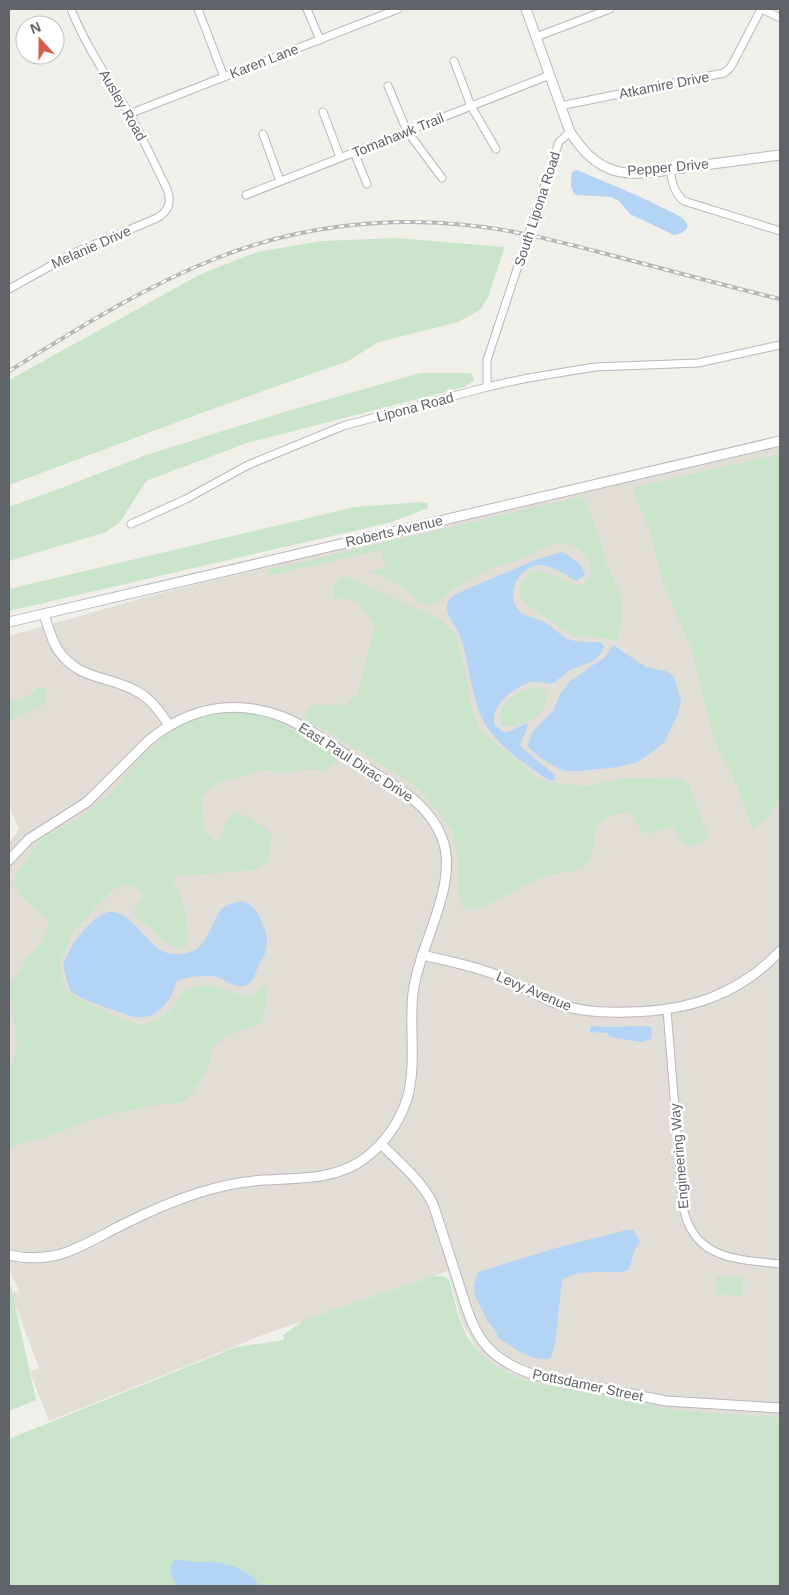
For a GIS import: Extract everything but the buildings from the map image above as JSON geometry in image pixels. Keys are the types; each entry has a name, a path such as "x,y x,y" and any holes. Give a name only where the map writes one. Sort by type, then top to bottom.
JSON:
{"street":[{"name":"Ausley Road","path":"72,9 94,56 129,114 168,189 170,203"},
{"path":"198,9 224,77"},
{"path":"307,9 320,40"},
{"name":"Karen Lane","path":"129,114 398,9"},
{"path":"526,9 570,132"},
{"path":"536,37 610,9"},
{"path":"761,9 780,18"},
{"name":"Atkamire Drive","path":"560,106 724,73 730,68 761,9"},
{"path":"454,61 471,106 496,149"},
{"name":"Tomahawk Trail","path":"246,194 550,74"},
{"path":"388,86 407,131 442,178"},
{"path":"323,112 340,157"},
{"name":"Pepper Drive","path":"570,132 590,157 616,170 632,173 670,170 780,154"},
{"name":"South Lipona Road","path":"487,387 487,360 528,234 559,142 570,132"},
{"path":"263,134 280,181"},
{"path":"354,152 367,184"},
{"path":"670,170 675,190 684,201 780,231"},
{"name":"Melanie Drive","path":"9,289 72,254 156,218 166,211 170,203"},
{"name":"Lipona Road","path":"131,524 186,499 248,465 343,426 487,387 528,378 595,367 698,364 780,345"},
{"name":"Roberts Avenue","path":"9,622 780,441"},
{"path":"44,614 57,649 71,664 86,674 120,684 138,692 153,704 169,725"},
{"name":"East Paul Dirac Drive","path":"9,860 29,838 87,802 148,740 169,725 190,715 213,709 233,707 265,711 282,717 303,728 406,793 431,816 442,838 447,868 442,897 422,955 413,992 411,1020 412,1067 408,1095 394,1127 381,1144 363,1160 337,1173 309,1178 265,1180 224,1186 180,1199 142,1215 63,1254 32,1258 9,1255"},
{"name":"Levy Avenue","path":"422,955 491,973 539,996 575,1009 602,1012 667,1010 704,1001 733,988 762,968 780,951"},
{"name":"Engineering Way","path":"667,1010 683,1207 687,1223 696,1239 713,1252 730,1258 780,1264"},
{"name":"Pottsdamer Street","path":"381,1144 427,1192 433,1204 473,1325 488,1348 504,1362 535,1375 666,1401 780,1408"}],"shaded area":[{"path":"780,445 780,1459 762,1416 695,1413 663,1409 521,1380 507,1373 488,1361 479,1352 462,1323 448,1271 265,1334 49,1421 30,1372 39,1368 11,1294 19,1291 9,1269 9,843 19,829 9,807 9,636 157,594"}],"green space":[{"path":"397,238 505,247 488,297 480,310 458,322 379,342 348,361 9,485 9,380 201,274 257,252 321,241"},
{"path":"420,373 471,373 474,380 464,387 247,443 146,481 120,522 106,532 9,561 9,507 149,454"},
{"path":"780,454 780,798 770,816 753,829 734,779 720,754 707,714 693,653 664,585 651,534 635,494 635,487"},
{"path":"579,497 583,498 589,509 608,567 622,599 621,624 617,641 593,636 571,635 524,602 520,590 529,573 545,572 574,584 583,584 590,577 591,569 589,562 576,546 558,542 526,557 495,567 452,589 440,601 429,606 418,601 397,583 370,572 386,568 381,550 267,576 267,571 271,569"},
{"path":"427,503 428,508 392,522 9,611 9,589 355,507"},
{"path":"340,577 349,577 442,621 455,634 464,666 472,712 481,731 540,780 559,784 589,786 623,778 679,779 685,781 689,786 708,835 706,841 693,845 685,844 673,826 648,834 640,829 630,812 612,815 596,827 593,852 590,860 583,867 546,876 487,905 468,909 461,905 458,890 458,857 452,831 435,808 417,787 309,722 306,712 311,705 346,705 358,694 375,626 359,604 349,600 334,598 333,585"},
{"path":"39,687 48,688 46,701 40,707 9,721 9,703 22,700"},
{"path":"539,687 545,691 547,699 540,713 526,722 509,727 502,726 500,718 502,710 510,698 531,688"},
{"path":"219,713 249,713 281,722 338,755 337,761 325,771 302,769 290,773 265,770 218,783 201,796 204,830 214,841 220,839 226,822 233,813 259,823 272,835 268,862 256,870 176,876 173,881 185,912 187,945 178,949 160,938 150,927 137,919 134,911 143,896 138,889 127,885 115,888 74,930 60,963 67,992 122,1020 144,1025 161,1019 176,1005 183,993 197,986 212,985 249,998 258,993 264,984 268,987 262,1022 225,1037 212,1047 207,1070 192,1093 183,1102 156,1105 106,1115 37,1140 9,1147 9,1073 17,1051 11,985 49,928 48,920 21,896 14,884 17,872 41,839 81,816 110,794 140,758 163,737 186,722"},
{"path":"434,1276 446,1277 449,1280 459,1318 469,1339 476,1348 492,1362 521,1380 679,1411 780,1417 780,1586 9,1586 9,1439 236,1347 284,1340 283,1335 304,1320"},
{"path":"717,1276 743,1278 742,1297 716,1294"},
{"path":"9,1285 36,1400 9,1411"}],"water":[{"path":"577,170 635,194 677,215 687,224 686,229 674,235 630,214 619,201 611,197 576,195 572,190 571,182 572,172"},
{"path":"562,552 582,567 585,575 576,581 549,567 533,566 521,575 516,582 513,597 515,604 521,613 544,622 570,640 601,642 604,647 593,661 567,672 555,682 550,684 532,682 519,687 500,704 495,711 494,718 495,725 504,732 527,723 527,729 520,746 555,775 555,780 550,781 508,750 487,727 477,706 460,636 449,616 447,606 450,598 460,592 535,560"},
{"path":"613,645 646,667 666,671 674,677 681,700 678,714 664,743 638,762 618,767 564,771 540,758 527,746 533,731 553,711 560,694 570,681 605,657"},
{"path":"242,901 251,905 257,912 267,938 267,947 264,955 250,983 238,986 214,976 182,979 177,981 171,996 162,1008 150,1016 142,1017 133,1017 90,1001 71,991 63,965 65,959 84,930 104,913 114,912 123,915 157,948 167,953 181,954 190,952 203,943 219,913 224,908 230,904"},
{"path":"648,1026 651,1027 652,1031 651,1039 642,1042 610,1037 607,1033 590,1032 590,1027"},
{"path":"633,1230 640,1241 634,1252 629,1270 623,1272 576,1274 562,1280 555,1344 551,1357 542,1359 531,1357 497,1337 474,1293 478,1272 563,1246"},
{"path":"175,1560 233,1566 247,1573 260,1586 178,1586 170,1570"}],"railway":[{"path":"9,371 136,296 217,258 277,238 340,226 371,223 435,223 505,230 562,242 780,299"}]}
